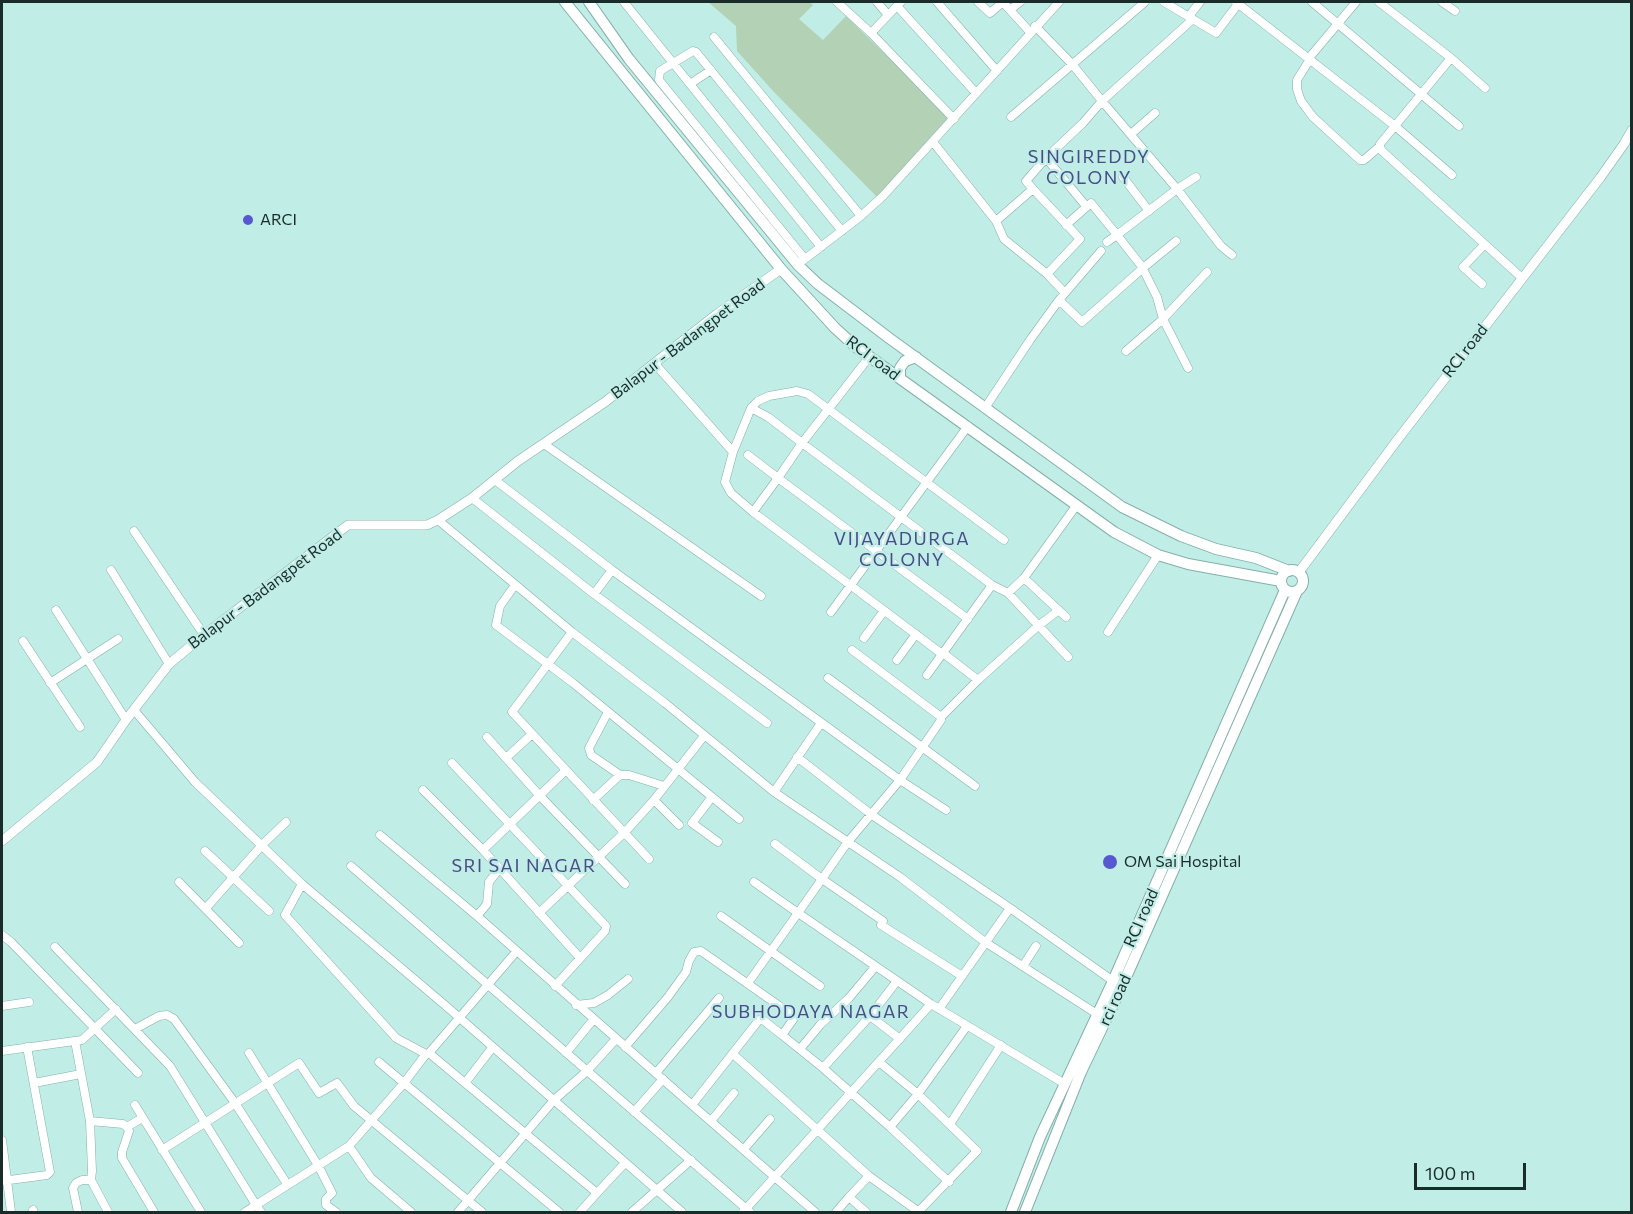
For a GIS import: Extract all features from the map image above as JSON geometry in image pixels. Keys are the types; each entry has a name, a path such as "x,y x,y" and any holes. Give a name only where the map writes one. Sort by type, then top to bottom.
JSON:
{"main road":[{"name":"RCI road","path":"565,2 781,269 835,328 887,369 1114,532 1158,555 1288,587 1130,955 1113,981 1040,1137 1011,1212"},
{"path":"589,2 629,59 801,262 836,298 1112,500 1152,523 1216,549 1241,554 1294,572 1302,576 1303,583 1288,587 1284,574 1294,572"},
{"path":"887,369 896,366 901,360 903,347"},
{"path":"900,377 900,368 905,361 916,357"},
{"name":"rci road","path":"1025,1212 1130,955"}],"street":[{"path":"624,2 821,247"},
{"path":"837,2 871,33 954,119"},
{"path":"877,2 888,15"},
{"path":"937,2 997,71"},
{"path":"978,2 990,13 1003,2 1072,64 1177,189 1221,246 1232,255"},
{"path":"1010,10 1020,2"},
{"path":"1011,117 1145,2"},
{"path":"1164,2 1215,33 1242,4 1395,126 1452,175"},
{"path":"1047,274 1080,239 1026,181 1102,101 1191,18 1200,2"},
{"path":"1312,2 1459,126"},
{"path":"1356,2 1310,58 1297,80 1297,89 1307,109 1360,160 1364,160 1379,147 1450,58"},
{"path":"1379,2 1485,88"},
{"path":"1442,2 1455,11"},
{"path":"842,231 696,52 693,51 660,71 659,80 801,262 842,231 861,216 883,196 997,71 1054,3"},
{"path":"871,33 899,4 976,93"},
{"path":"714,37 861,216"},
{"path":"690,84 711,70"},
{"path":"1131,134 1155,113"},
{"name":"RCI road","path":"1294,572 1600,178 1632,130"},
{"path":"933,142 996,221 1004,239 1047,274 1065,293"},
{"path":"1379,147 1522,278"},
{"path":"1046,158 1086,206"},
{"path":"1123,177 1149,211"},
{"path":"1107,242 1196,177"},
{"path":"996,221 1033,189"},
{"path":"1066,225 1091,203 1143,267 1145,276 1157,297 1163,319 1188,368"},
{"path":"1059,300 1082,322 1143,267 1176,241"},
{"path":"1482,284 1463,267 1484,245"},
{"path":"985,408 1029,340 1059,300 1101,251"},
{"name":"Balapur - Badangpet Road","path":"2,841 97,762 169,664 204,634 348,525 427,525 438,520 605,402 717,314 781,269"},
{"path":"1126,351 1163,319 1207,272"},
{"path":"753,512 802,443 870,356"},
{"path":"655,364 733,452"},
{"path":"978,681 730,493 725,482 733,452 751,408 758,401 769,396 797,391 808,394 1004,540"},
{"path":"751,408 768,417 992,585 1008,593 1068,657"},
{"path":"831,612 968,426"},
{"path":"544,444 761,596"},
{"path":"748,455 968,619"},
{"path":"495,480 612,570 821,723 946,810"},
{"path":"472,498 594,594 767,723"},
{"path":"1008,593 1024,578 1076,506"},
{"path":"438,520 572,632 665,703 774,792 900,878 986,942 1097,1014"},
{"path":"134,531 204,634"},
{"path":"1108,632 1158,555"},
{"path":"111,570 169,664"},
{"path":"594,594 612,570"},
{"path":"1024,578 1066,617"},
{"path":"515,585 500,606 496,625 608,712 739,819"},
{"path":"927,675 992,585"},
{"path":"56,610 126,720"},
{"path":"748,983 847,843 900,780 941,717 1038,626 1059,610"},
{"path":"864,638 884,611"},
{"path":"572,632 512,712 649,859"},
{"path":"897,660 915,634"},
{"path":"50,683 118,639"},
{"path":"22,641 80,727"},
{"path":"852,650 941,717"},
{"path":"828,678 975,786"},
{"path":"134,710 195,782 302,884 682,1212"},
{"path":"608,712 589,748 591,755 620,775 629,775 664,786"},
{"path":"774,792 821,723"},
{"path":"506,758 531,735"},
{"path":"539,913 625,832 654,800 704,736"},
{"path":"487,737 625,884"},
{"path":"797,758 872,815 1113,981"},
{"path":"452,763 604,922 607,928 555,986"},
{"path":"483,850 566,771"},
{"path":"594,800 620,775"},
{"path":"423,790 483,850 580,958"},
{"path":"712,797 693,823 718,842"},
{"path":"654,800 679,825"},
{"path":"206,908 262,845 286,822"},
{"path":"380,835 477,916 593,1020 815,1212"},
{"path":"775,844 884,921 881,925 888,930 962,976"},
{"path":"205,851 269,911"},
{"path":"351,866 691,1160 746,1211 931,1004"},
{"path":"477,916 487,904 489,882 499,869"},
{"path":"179,882 239,943"},
{"path":"754,882 931,1004 1065,1084"},
{"path":"302,884 285,915 396,1038 428,1054 597,1193"},
{"path":"939,1009 1010,908"},
{"path":"721,915 820,986"},
{"path":"2,935 138,1073"},
{"path":"1023,966 1036,946"},
{"path":"55,948 170,1066 258,1209"},
{"path":"625,1047 668,997 686,972 694,952 701,951 795,1017 782,1035"},
{"path":"245,1212 258,1209 287,1184 319,1167 349,1146 516,952"},
{"path":"800,1049 875,967"},
{"path":"576,1005 594,1003 628,979"},
{"path":"823,1068 870,1016 897,981"},
{"path":"634,1112 719,998"},
{"path":"2,1006 29,1002"},
{"path":"2,1051 82,1040 116,1009"},
{"path":"135,1029 159,1016 167,1016 174,1020 235,1103 287,1184"},
{"path":"870,1016 900,1038"},
{"path":"692,1105 761,1019 852,1092 949,1182"},
{"path":"566,1053 593,1020"},
{"path":"890,1127 918,1094 967,1026"},
{"path":"458,1212 554,1100 587,1071 616,1039"},
{"path":"75,1041 90,1121 91,1180 108,1212"},
{"path":"950,1124 1001,1045"},
{"path":"4,1181 47,1175 50,1172 27,1047"},
{"path":"465,1083 492,1048"},
{"path":"249,1053 319,1167 332,1193 326,1199 326,1205 336,1212"},
{"path":"733,1054 869,1176 919,1212 977,1151 918,1094 879,1062"},
{"path":"379,1062 559,1212"},
{"path":"162,1150 299,1063 319,1093 337,1083 354,1106 482,1212"},
{"path":"33,1083 81,1074"},
{"path":"711,1121 734,1093"},
{"path":"135,1105 201,1212"},
{"path":"128,1127 142,1118"},
{"path":"744,1149 770,1119"},
{"path":"90,1121 123,1124 128,1127"},
{"path":"128,1127 122,1158 154,1212"},
{"path":"2,1140 4,1181 11,1212"},
{"path":"349,1146 371,1178 411,1212"},
{"path":"632,1212 691,1160"},
{"path":"580,1212 625,1163"},
{"path":"836,1212 869,1176"},
{"path":"78,1212 73,1188 82,1180 91,1180"},
{"path":"849,1197 866,1212"}],"green space":[{"path":"708,2 810,2 813,5 799,19 823,40 846,16 949,117 877,197 737,51 736,26"}],"place":[{"name":"ARCI","path":"248,220"},
{"name":"OM Sai Hospital","path":"1110,862"}],"district":[{"name":"SINGIREDDY COLONY","path":"1089,167"},
{"name":"VIJAYADURGA COLONY","path":"902,549"},
{"name":"SRI SAI NAGAR","path":"524,866"},
{"name":"SUBHODAYA NAGAR","path":"811,1012"}]}
